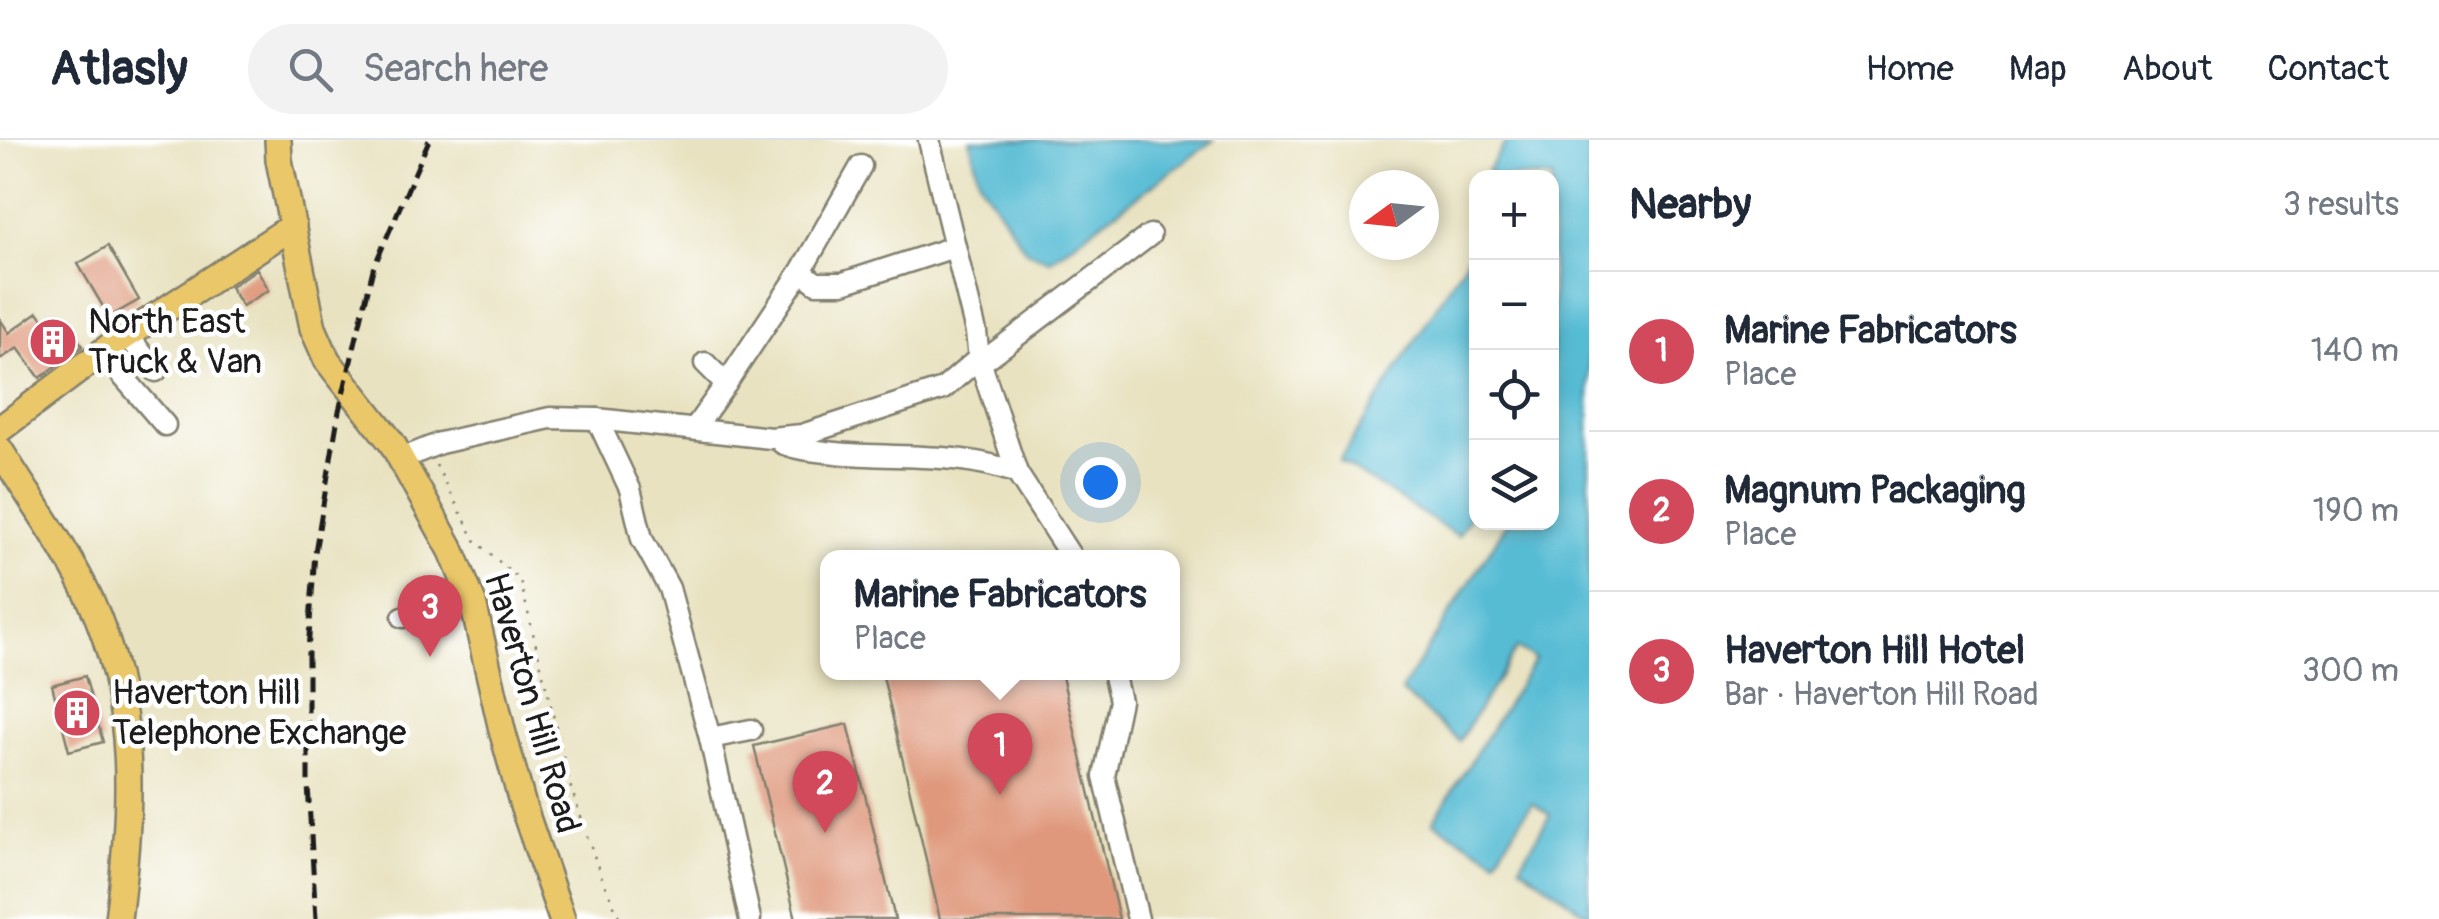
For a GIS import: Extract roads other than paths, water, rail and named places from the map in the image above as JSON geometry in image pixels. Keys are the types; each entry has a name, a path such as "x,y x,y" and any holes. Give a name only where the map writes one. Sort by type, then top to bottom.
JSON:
{"main road":[{"path":"0,429 102,352 293,226 278,140"},
{"name":"Haverton Hill Road","path":"293,226 313,328 327,360 374,415 401,459 452,551 473,603 523,806 562,919"},
{"path":"0,450 92,602 124,712 130,831 118,919"}],"lane":[{"path":"930,140 980,361 1017,473 1067,550"},
{"path":"694,430 801,272 861,166"},
{"path":"771,438 802,435 943,389 1150,235"},
{"path":"801,272 816,282 842,283 954,246"},
{"path":"128,335 156,371"},
{"path":"102,352 164,425"},
{"path":"706,362 726,384"},
{"path":"401,459 427,448 550,418 597,419 771,438 804,448 879,457 948,458 1017,473"},
{"path":"597,419 630,489 642,539 669,588 710,738 750,919"},
{"path":"403,617 473,603"},
{"path":"1115,680 1120,701 1104,776 1138,919"},
{"path":"710,738 751,730"}],"water":[{"path":"970,140 1214,140 1050,260 1026,251 979,180"},
{"path":"1508,140 1589,140 1589,916 1520,865 1550,815 1532,803 1496,859 1433,822 1535,659 1517,648 1459,741 1401,691 1503,530 1559,530 1559,170 1488,170"},
{"path":"1469,255 1469,518 1458,536 1339,461"}],"railway":[{"path":"316,919 308,785 308,651 315,552 339,411 373,269 429,140"}],"place":[{"name":"North East Truck & Van","path":"53,342"},
{"name":"Haverton Hill Hotel","path":"430,657"},
{"name":"Haverton Hill Telephone Exchange","path":"77,713"},
{"name":"Marine Fabricators","path":"1000,795"},
{"name":"Magnum Packaging","path":"825,833"}]}
